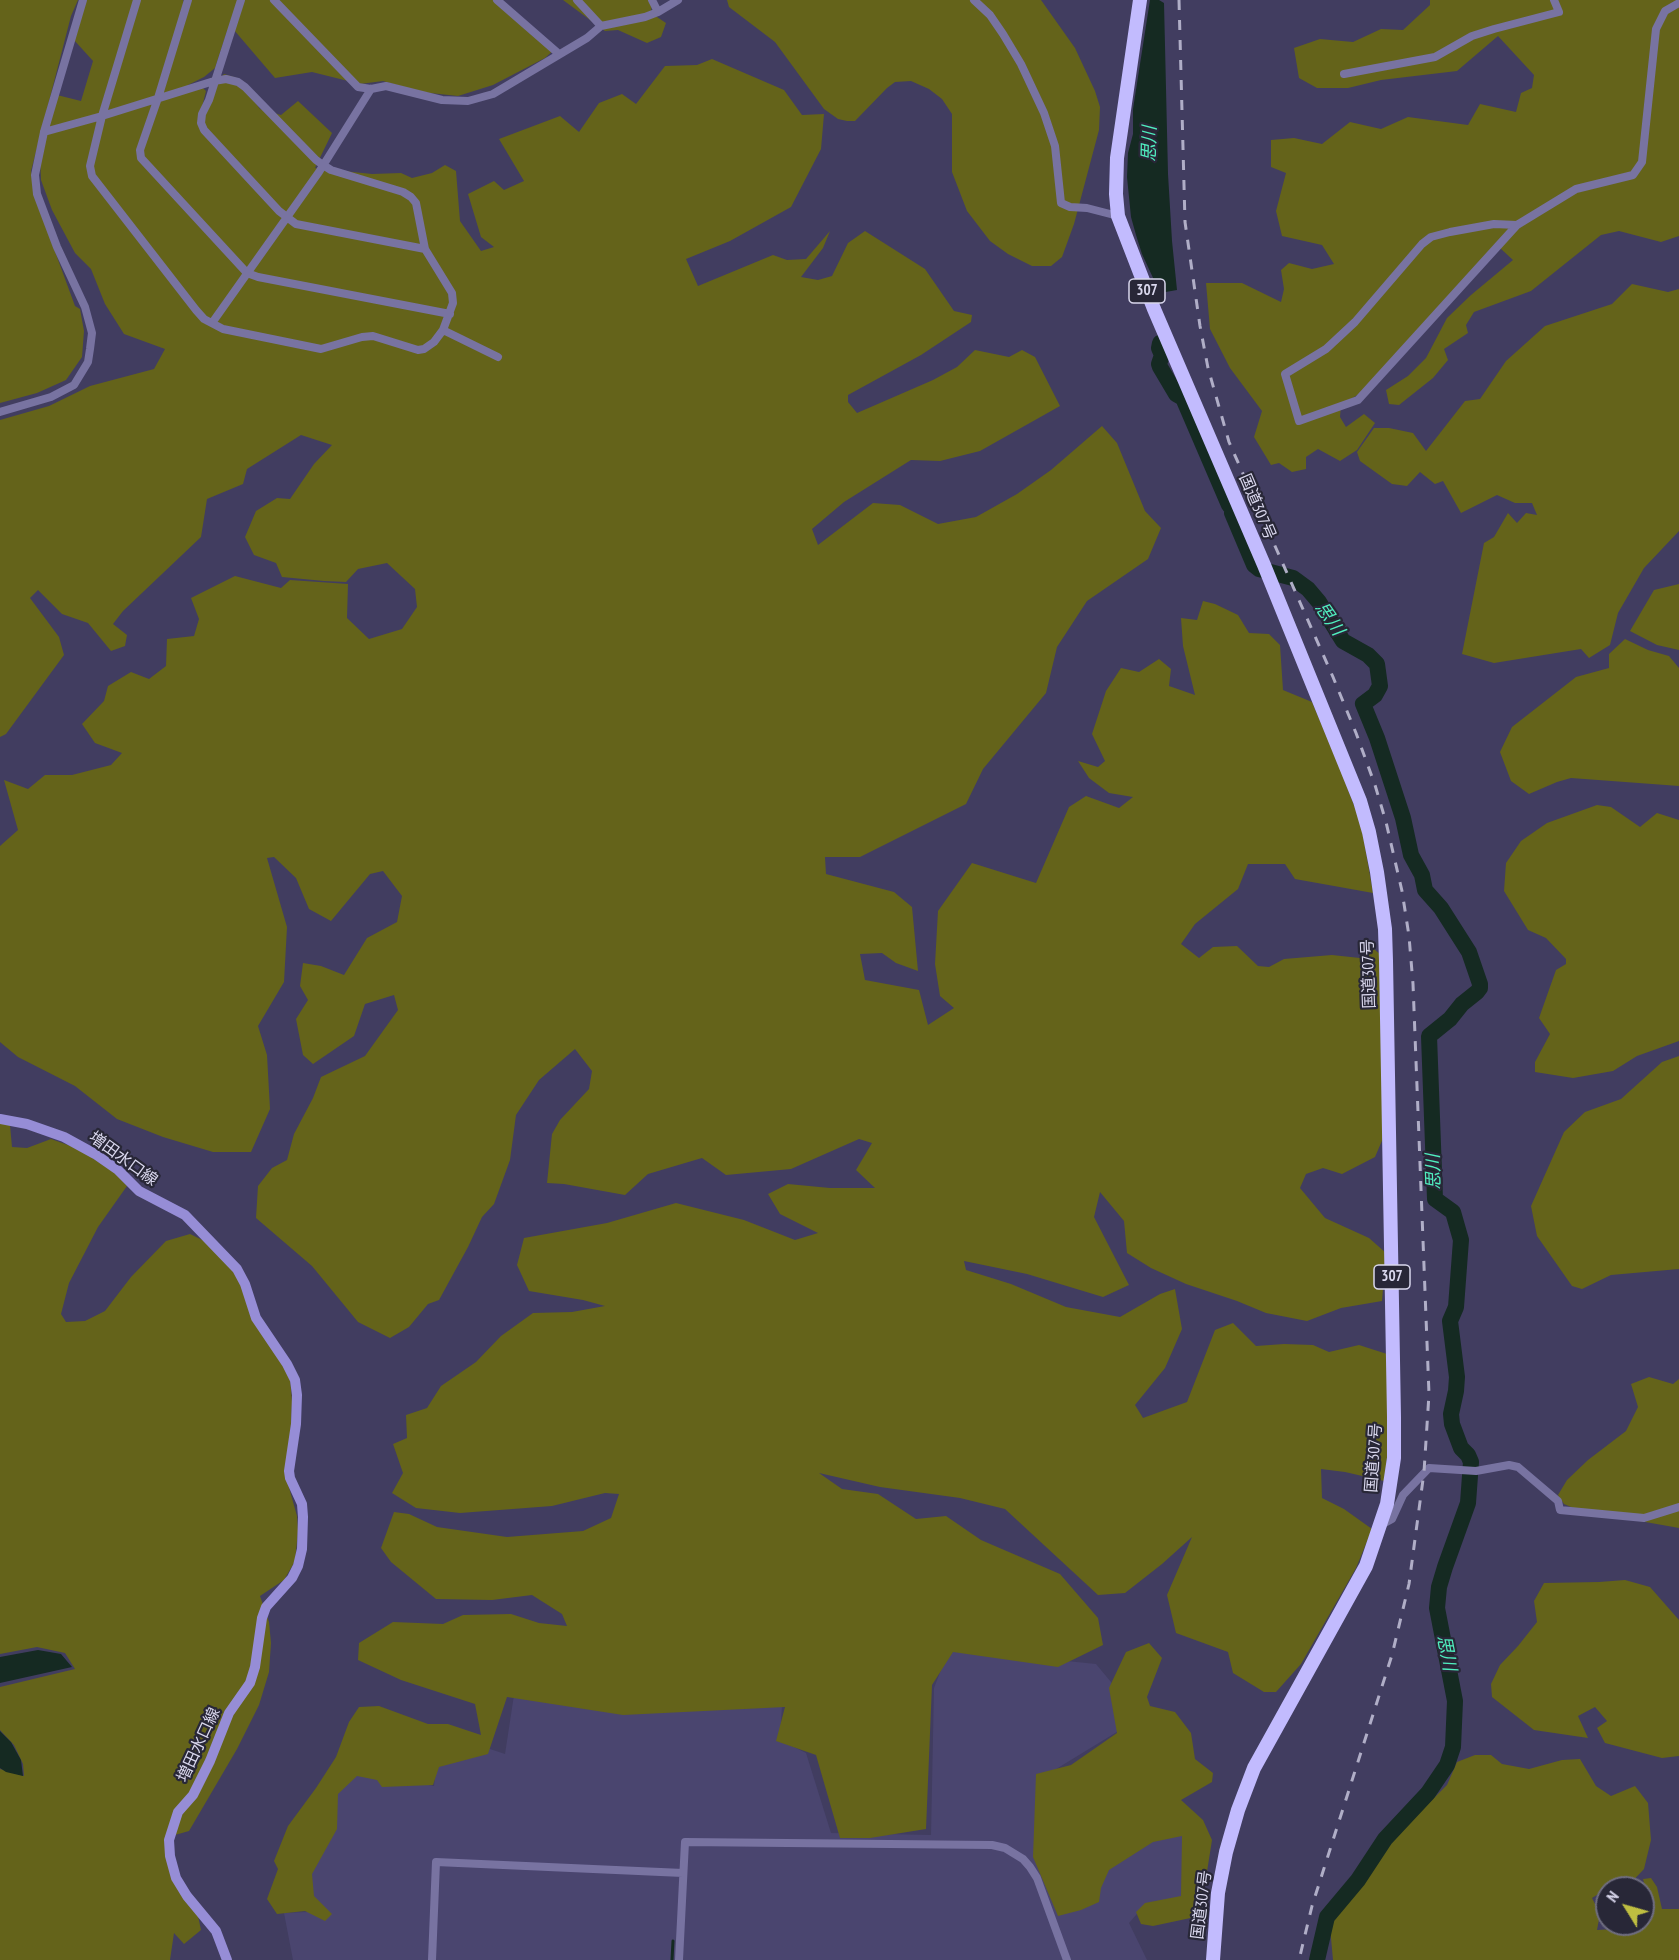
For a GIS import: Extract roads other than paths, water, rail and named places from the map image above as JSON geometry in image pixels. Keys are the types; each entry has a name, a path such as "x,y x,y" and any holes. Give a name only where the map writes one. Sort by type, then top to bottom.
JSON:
{"highway":[{"name":"国道307号","path":"1140,0 1117,158 1118,216 1154,309 1266,570 1360,801 1373,852 1385,929 1394,1458 1387,1504 1366,1566 1254,1768 1226,1852 1216,1915 1213,1960"}],"main road":[{"name":"増田水口線","path":"0,1119 27,1124 64,1137 118,1170 139,1191 185,1215 237,1269 245,1284 256,1318 295,1380 296,1424 289,1472 302,1504 302,1549 298,1566 292,1578 266,1607 250,1683 229,1713 210,1761 193,1795 178,1812 169,1840 170,1856 176,1878 187,1896 216,1932 226,1960"}],"street":[{"path":"0,412 51,397 74,385 88,362 92,333 85,307 57,247 37,194 35,175 44,132 83,0"},
{"path":"44,132 102,116 214,81 226,79 238,82 323,165 331,170 403,192 416,202 425,249 452,293 453,303 450,314 435,342 418,350 373,336 321,348 223,329 204,319 196,310 92,176 90,166 102,116 137,0"},
{"path":"188,0 140,150 141,158 247,273 450,314"},
{"path":"241,0 209,100 202,114 201,123 204,130 287,218 296,224 425,249"},
{"path":"274,0 357,87 386,86 442,100 468,101 493,94 587,38 601,26 645,17 678,0"},
{"path":"497,0 559,54"},
{"path":"577,0 601,26"},
{"path":"652,0 658,12"},
{"path":"974,0 990,15 1004,34 1044,113 1055,146 1061,203 1070,207 1087,208 1118,216"},
{"path":"1344,74 1435,57 1473,36 1559,12 1554,0"},
{"path":"1517,225 1494,224 1450,232 1431,237 1422,244 1348,329 1326,349 1285,374 1299,421 1358,400 1517,225 1576,189 1592,183 1633,175 1641,165 1656,29 1665,11 1679,3"},
{"path":"212,323 323,165 371,88"},
{"path":"443,330 498,357"},
{"path":"1381,1526 1392,1519 1403,1495 1429,1468 1476,1470 1509,1465 1518,1467 1558,1501 1560,1510 1644,1518 1679,1507"},
{"path":"679,1960 685,1842 992,1845 1014,1852 1030,1867 1067,1960"},
{"path":"432,1960 436,1862 682,1873"}],"water":[{"path":"1150,0 1159,0 1164,3 1168,174 1177,290 1160,293 1136,235 1131,217 1127,177 1128,153 1133,134 1133,109"},
{"path":"38,1650 61,1654 72,1667 0,1683 0,1657"},
{"path":"0,1731 11,1742 21,1760 23,1776 6,1772 0,1768"}],"waterway":[{"name":"思川","path":"1160,343 1159,348 1162,355 1160,367 1176,394 1183,398 1229,505"},
{"name":"思川","path":"1232,513 1254,565 1259,569 1293,578 1308,589 1319,602 1343,641 1368,655 1377,664 1380,686 1375,695 1363,704 1377,738 1403,818 1411,855 1422,875 1425,890 1441,908 1469,952 1480,984 1477,992 1429,1036 1435,1199 1453,1212 1461,1240 1456,1307 1450,1321 1457,1377 1451,1414 1452,1424 1461,1448 1471,1462 1468,1503 1439,1587 1437,1608 1455,1701 1453,1747 1447,1765 1428,1793 1385,1839 1358,1880 1327,1917 1317,1960"},
{"path":"672,1960 673,1941"}],"railway":[{"path":"1179,0 1185,222 1208,368 1229,442 1333,677 1375,785 1402,891 1413,984 1429,1394 1424,1472 1409,1584 1392,1655 1312,1906 1299,1960"}]}
